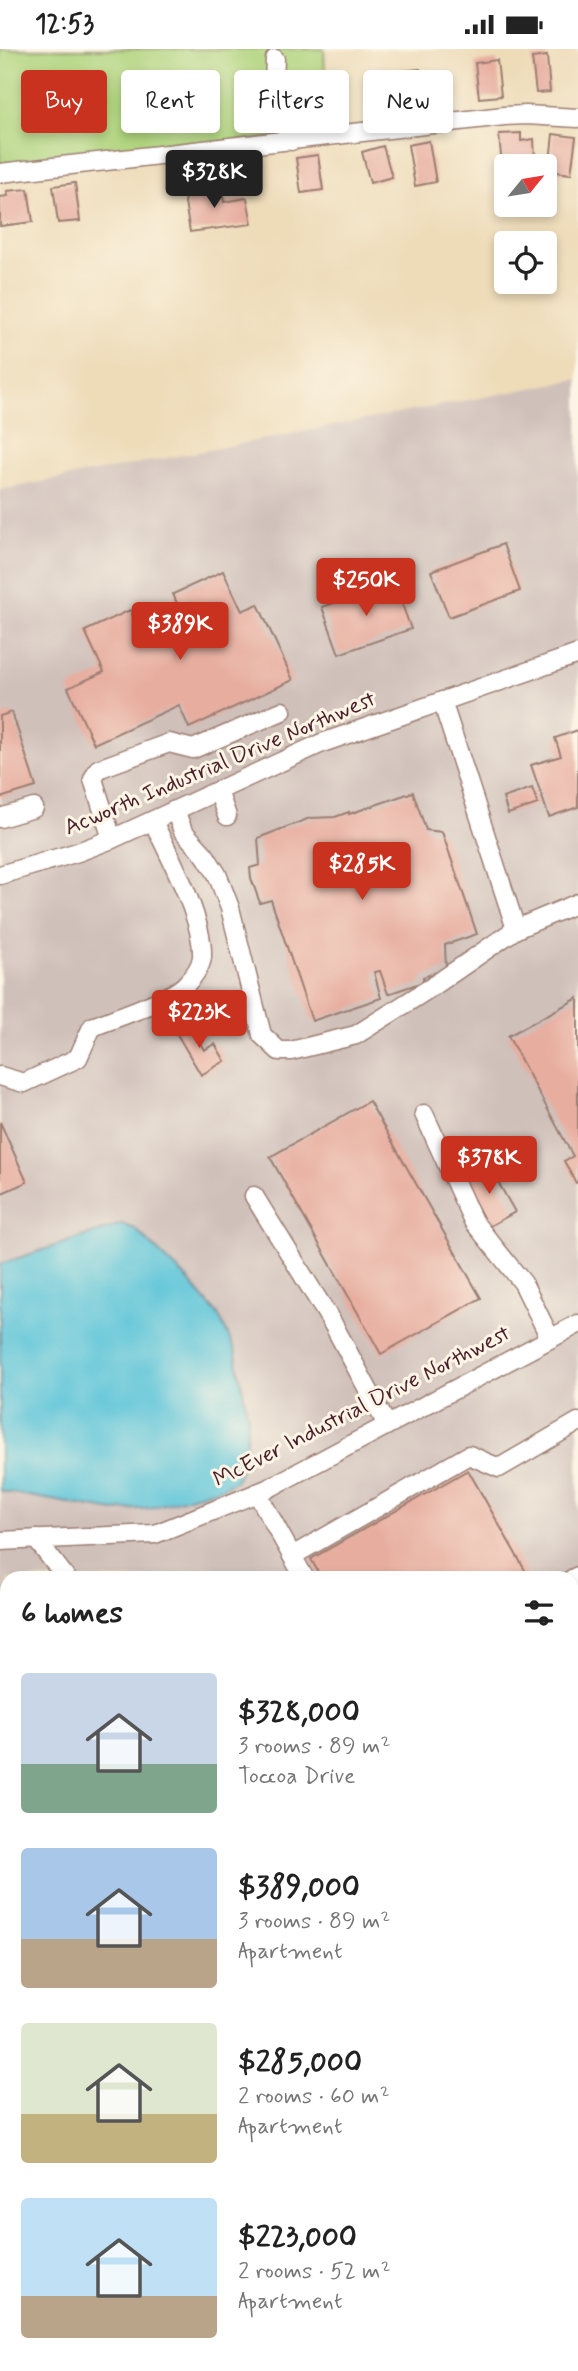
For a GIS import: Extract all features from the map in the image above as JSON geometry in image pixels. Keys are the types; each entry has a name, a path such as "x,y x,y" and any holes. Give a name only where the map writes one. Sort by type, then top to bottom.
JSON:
{"street":[{"path":"275,59 274,83 286,110 291,141"},
{"path":"0,173 504,116 578,118"},
{"name":"Acworth Industrial Drive Northwest","path":"0,875 112,839 322,743 578,654"},
{"path":"442,701 516,929"},
{"path":"112,839 93,779 97,769 169,743 193,749 282,711"},
{"path":"218,791 228,816"},
{"path":"0,818 34,808"},
{"path":"174,810 183,831 205,855 217,874 230,908 262,1035 279,1051 291,1051 356,1035 516,929 578,903"},
{"path":"0,1076 24,1083 78,1058 92,1027 170,995 184,986 194,974 202,960 200,939 181,881 153,821"},
{"path":"424,1114 473,1221 523,1283 550,1338"},
{"path":"254,1196 332,1324 387,1425"},
{"name":"McEver Industrial Drive Northwest","path":"0,1541 155,1534 257,1493 578,1324"},
{"path":"292,1556 469,1455 499,1468 578,1422"},
{"path":"257,1493 300,1571"},
{"path":"36,1539 61,1571"}],"shaded area":[{"path":"578,379 578,1571 0,1571 0,490"}],"green space":[{"path":"0,49 324,49 325,70 234,70 234,133 309,133 0,167"}],"water":[{"path":"122,1224 135,1229 188,1280 219,1316 235,1350 248,1418 244,1463 236,1480 224,1487 150,1508 114,1511 0,1491 0,1264"}],"building":[{"path":"547,56 550,92 536,93 532,58"},
{"path":"497,60 501,96 479,98 475,63"},
{"path":"521,133 521,141 534,139 535,154 501,154 499,134"},
{"path":"553,134 576,137 571,174 557,172 557,154 551,154"},
{"path":"429,141 436,182 415,186 408,145"},
{"path":"383,146 392,177 370,183 362,152"},
{"path":"318,155 323,190 301,193 296,158"},
{"path":"75,183 80,221 58,223 53,186"},
{"path":"221,184 224,202 247,198 252,224 190,232 183,191"},
{"path":"28,189 33,222 0,226 0,197 8,196 7,191"},
{"path":"503,544 520,591 449,617 431,571"},
{"path":"223,571 242,611 258,604 293,680 189,728 179,705 94,744 68,688 104,672 85,631 130,610 140,631 181,613 173,594"},
{"path":"394,582 411,629 339,654 322,607"},
{"path":"12,712 36,787 0,798 0,716"},
{"path":"578,730 578,807 549,817 531,765 561,756 555,738"},
{"path":"532,788 538,804 508,814 503,798"},
{"path":"413,792 426,830 442,832 477,934 445,945 446,969 423,977 423,982 388,994 380,971 374,972 381,998 312,1021 271,900 260,903 251,878 250,868 260,865 258,838 310,818 349,814"},
{"path":"578,998 576,1183 564,1161 573,1156 508,1036"},
{"path":"187,1021 204,1050 215,1044 225,1061 201,1075 174,1029"},
{"path":"369,1101 481,1298 381,1354 270,1157"},
{"path":"0,1122 27,1182 0,1194"},
{"path":"489,1166 515,1212 488,1227 463,1180"},
{"path":"468,1470 525,1571 318,1571 311,1559"}]}
